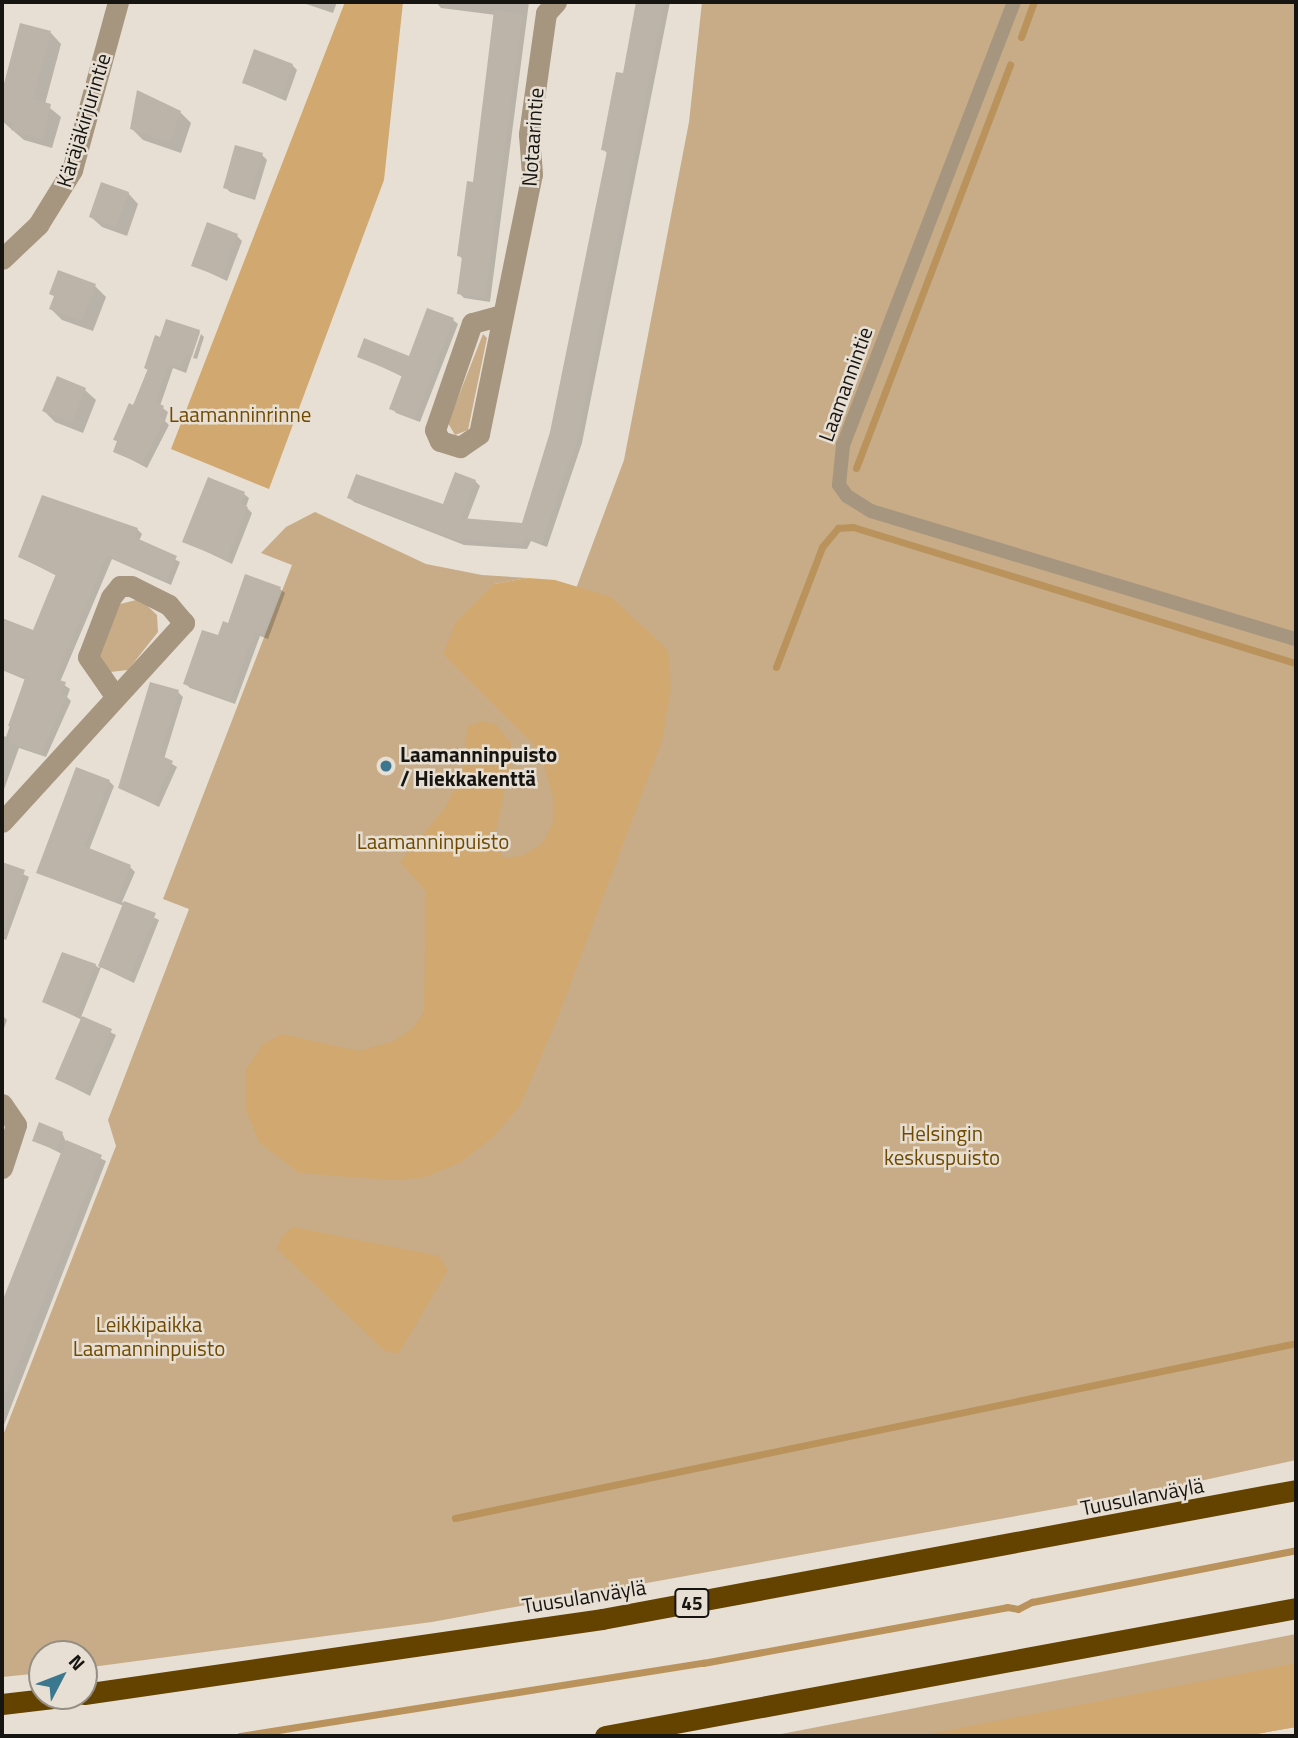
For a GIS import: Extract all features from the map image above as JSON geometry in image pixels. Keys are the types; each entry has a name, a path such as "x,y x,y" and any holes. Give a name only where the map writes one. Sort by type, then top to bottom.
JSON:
{"highway":[{"name":"Tuusulanväylä","path":"98,1692 601,1619 1296,1490"},
{"path":"605,1736 1296,1608"},
{"path":"2,1704 28,1701"}],"street":[{"name":"Käräjäkirjurintie","path":"2,259 38,225 72,170 118,2"},
{"name":"Notaarintie","path":"502,315 472,323 435,430 440,441 460,447 479,434 533,174 529,134 545,13 556,2"},
{"path":"2,822 184,623 169,605 131,586 120,586 111,597 88,657 115,696"},
{"path":"2,1168 15,1134 6,1108"}],"lane":[{"name":"Laamannintie","path":"1014,2 843,445 839,485 847,496 871,511 1296,639"}],"green space":[{"name":"Laamanninrinne","path":"345,2 403,2 384,180 269,489 171,449"},
{"name":"Helsingin keskuspuisto","path":"702,2 1296,2 1296,1460 1154,1491 432,1622 98,1666 98,1640 28,1640 28,1674 2,1677 2,1438 116,1146 108,1120 189,909 163,899 292,565 261,553 286,527 315,512 426,564 482,575 528,578 494,584 574,594 624,460 689,122"},
{"path":"483,334 487,338 468,430 455,435 448,423"},
{"name":"Laamanninpuisto","path":"528,578 555,580 611,597 668,650 671,688 662,741 560,1012 520,1106 493,1137 460,1163 422,1178 388,1180 299,1173 259,1142 245,1107 246,1070 262,1045 282,1034 359,1051 394,1041 413,1028 424,1012 426,891 400,862 445,808 461,776 468,726 483,721 497,725 511,743 511,761 496,831 502,858 522,856 543,843 553,822 553,797 540,751 443,654 456,622 494,584"},
{"path":"140,599 157,615 158,632 128,670 110,672 98,655 116,605"},
{"path":"293,1227 439,1256 448,1270 399,1353 386,1352 277,1249 282,1236"},
{"path":"1296,1634 1296,1727 1245,1736 771,1736"},
{"path":"1296,1663 1296,1727 1245,1736 919,1736"}],"building":[{"path":"636,2 665,2 578,437 542,543 526,537 522,545 457,540 347,498 356,474 443,504 455,472 476,480 461,518 522,523 550,432 607,151 601,150 616,72 623,73"},
{"path":"494,10 523,14 485,298 457,294 462,257 457,256 467,181 473,182"},
{"path":"20,23 51,31 33,99 51,104 42,139 11,130 13,122 2,119 2,91"},
{"path":"254,49 293,64 281,97 242,83"},
{"path":"137,90 181,111 170,143 130,129"},
{"path":"235,145 263,153 250,196 223,188"},
{"path":"101,182 129,192 116,227 89,217"},
{"path":"207,222 238,234 222,277 191,266"},
{"path":"58,270 96,284 82,321 49,309 54,296 49,294"},
{"path":"427,308 454,318 415,419 389,409 402,375 357,357 364,338 409,356"},
{"path":"166,319 200,330 192,356 186,354 181,369 168,364 155,402 164,406 160,417 165,419 142,464 113,452 117,441 113,440 129,403 133,405 148,370 144,368 155,335 160,337"},
{"path":"57,376 86,388 72,423 42,411"},
{"path":"208,477 245,492 241,504 248,507 227,560 182,542"},
{"path":"42,495 138,528 134,537 177,556 166,581 107,555 55,679 66,682 62,693 67,695 41,754 8,742 13,727 8,726 25,678 2,669 2,618 33,630 56,574 18,557"},
{"path":"245,574 281,587 263,635 255,632 230,700 183,684 202,630 218,635 223,621 228,623"},
{"path":"150,682 179,690 160,755 173,761 154,804 118,788"},
{"path":"76,767 110,780 84,846 131,865 116,902 36,873"},
{"path":"2,862 25,870 4,928 2,927"},
{"path":"124,901 156,913 129,979 98,966"},
{"path":"62,952 96,964 75,1016 42,1002"},
{"path":"82,1016 112,1029 85,1092 55,1079"},
{"path":"39,1122 63,1132 56,1150 32,1141"},
{"path":"66,1140 102,1155 2,1403 2,1302"}],"waterway":[{"path":"1021,37 1034,2"},
{"path":"856,468 1010,64"},
{"path":"776,667 822,547 838,528 853,527 1296,663"},
{"path":"455,1518 1296,1343"},
{"path":"240,1736 703,1663 1007,1607 1018,1609 1032,1602 1296,1550"}],"place":[{"name":"Laamanninpuisto / Hiekkakenttä","path":"386,766"}],"park label":[{"name":"Leikkipaikka Laamanninpuisto","path":"149,1336"}]}
